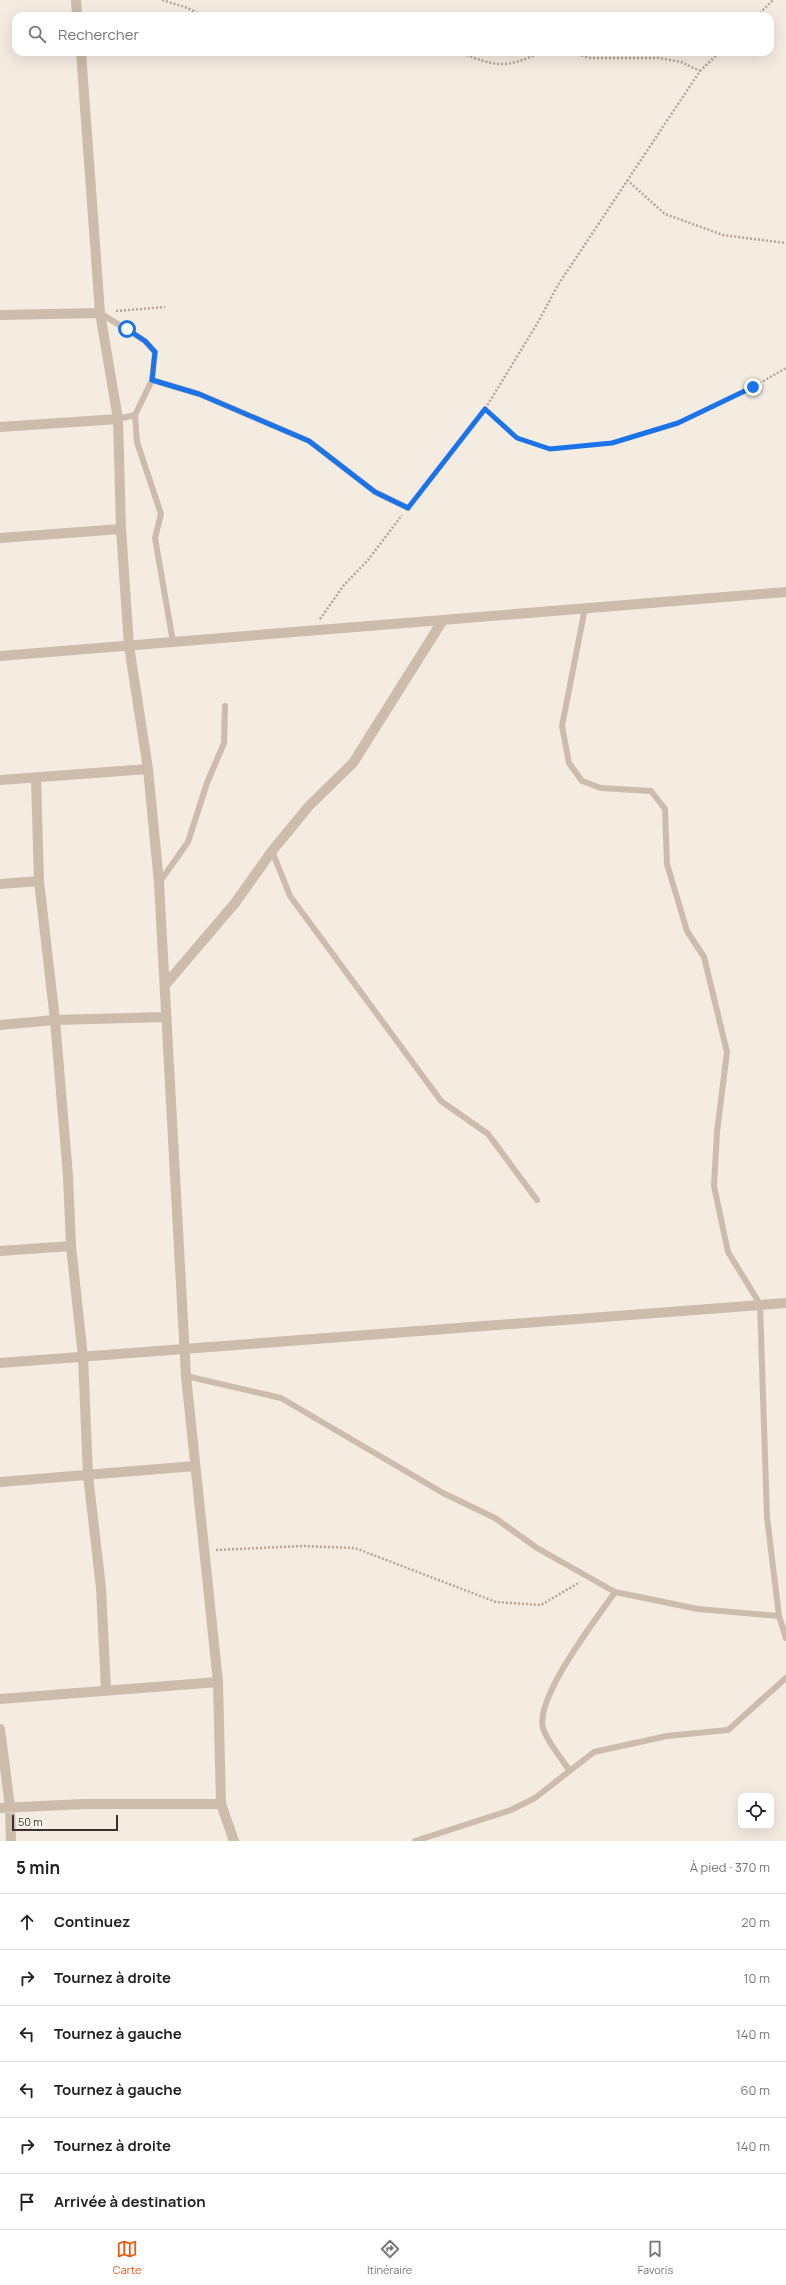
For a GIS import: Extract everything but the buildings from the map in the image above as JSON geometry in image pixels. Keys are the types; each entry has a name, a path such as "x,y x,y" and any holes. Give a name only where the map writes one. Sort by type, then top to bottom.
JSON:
{"street":[{"path":"76,0 77,12"},
{"path":"81,56 100,313 118,419 121,529 129,646 148,769 159,883 186,1348 186,1376 195,1466 206,1551 218,1682 221,1804 234,1841"},
{"path":"0,314 100,313"},
{"path":"0,427 118,419"},
{"path":"0,538 121,529"},
{"path":"0,656 786,592"},
{"path":"166,984 235,903 272,851 309,806 353,763 443,620"},
{"path":"0,780 148,769"},
{"path":"36,778 39,882 55,1020 68,1176 71,1246 83,1357 88,1475 100,1588 106,1690"},
{"path":"0,884 39,882"},
{"path":"0,1026 55,1020 166,1017"},
{"path":"0,1251 71,1246"},
{"path":"0,1363 786,1302"},
{"path":"0,1482 195,1466"},
{"path":"0,1699 218,1682"},
{"path":"0,1729 5,1808 11,1841"},
{"path":"5,1808 84,1804 221,1804"}],"lane":[{"path":"100,313 145,341 155,352 152,380 135,415 138,442 161,514 155,538 173,642"},
{"path":"152,380 199,394 309,441 375,492 408,508"},
{"path":"118,419 135,415"},
{"path":"585,608 562,726 570,763 582,781 601,788 651,791 665,809 667,864 687,931 704,957 727,1052 717,1132 714,1186 728,1252 760,1304 768,1517 779,1616 786,1638"},
{"path":"159,883 188,842 207,783 224,743 225,706"},
{"path":"272,851 290,896 441,1101 488,1134 537,1200"},
{"path":"186,1376 281,1398 443,1494 495,1518 537,1548 615,1592 698,1609 779,1616"},
{"path":"569,1770 543,1729 542,1713 564,1666 615,1592"},
{"path":"415,1841 511,1810 535,1798 594,1752 667,1736 728,1730 786,1678"}],"path":[{"path":"162,0 186,6 197,12"},
{"path":"761,12 773,0"},
{"path":"470,56 491,64 518,63 533,56"},
{"path":"583,56 589,58 659,58 681,62 700,71"},
{"path":"314,630 324,611 340,590 368,560 485,409 537,324 558,285 700,71 716,56"},
{"path":"627,180 665,214 723,235 786,243"},
{"path":"100,313 165,307"},
{"path":"485,409 517,438 550,449 612,443 678,423 753,387 786,368"},
{"path":"206,1551 303,1546 355,1548 496,1602 541,1605 589,1577"}],"route":[{"path":"127,329 145,341 155,352 152,380 199,394 309,441 375,492 408,508 485,409 517,438 550,449 612,443 678,423 753,387"}]}
